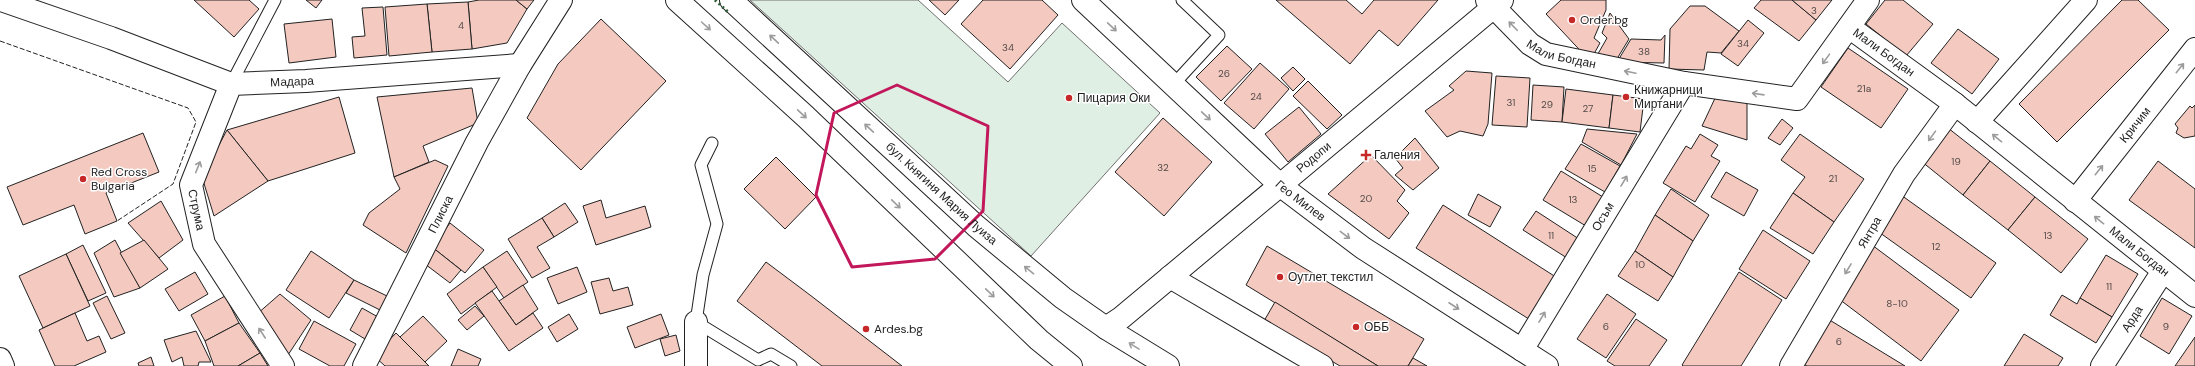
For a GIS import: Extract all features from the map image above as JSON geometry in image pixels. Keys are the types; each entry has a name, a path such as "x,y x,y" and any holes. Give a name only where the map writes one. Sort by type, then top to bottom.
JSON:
{"street":[{"name":"Мадара","path":"1,0 111,38 231,84 306,82 520,65"},
{"path":"520,65 561,0"},
{"path":"677,0 805,116 1039,340 1071,366"},
{"name":"бул. Княгиня Мария Луиза","path":"731,0 976,226 1063,298 1106,328 1168,366"},
{"name":"Гео Милев","path":"1083,0 1281,186 1363,248 1547,366"},
{"path":"1849,27 1868,0"},
{"path":"1977,122 2086,0"},
{"name":"Родопи","path":"1106,328 1122,318 1281,186 1494,2"},
{"name":"Мали Богдан","path":"1494,2 1530,44 1546,54 1684,83 1797,99 1849,27 1955,104 2074,201 2195,296"},
{"name":"Кричим","path":"2074,201 2195,49"},
{"name":"Плиска","path":"371,363 477,142 520,65"},
{"name":"Осъм","path":"1522,350 1684,83"},
{"name":"Струма","path":"231,84 191,185 204,244 283,366"},
{"name":"Янтра","path":"1791,366 1904,174 1955,104"},
{"name":"Арда","path":"2102,366 2163,271"},
{"path":"1170,277 1322,366"},
{"path":"696,322 696,366"},
{"path":"0,360 3,366"}],"lane":[{"name":"Струма","path":"231,84 275,0"},
{"path":"1173,85 1219,35 1182,0"},
{"path":"712,143 701,164 717,224 703,275 696,322 758,360 771,354 791,366"}],"highlighted area":[{"path":"897,85 988,126 983,211 935,259 852,267 816,195 834,113"}],"green space":[{"path":"750,0 918,0 1008,82 1062,23 1160,113 1031,256"}],"building":[{"path":"194,0 249,0 259,9 234,37"},
{"path":"306,0 322,0 316,8"},
{"path":"479,0 516,0 527,9 507,43 472,49 468,2"},
{"path":"516,0 534,0 527,9"},
{"path":"929,0 959,0 945,15"},
{"path":"983,0 1042,0 1058,15 1010,69 961,24"},
{"path":"1276,0 1346,0 1362,14 1374,0 1438,0 1398,46 1379,30 1350,64"},
{"path":"1561,0 1606,0 1606,10 1594,38 1600,43 1590,61 1546,14"},
{"path":"1761,0 1792,0 1816,20 1799,41 1754,8"},
{"path":"1792,0 1832,0 1816,20"},
{"path":"1885,0 1903,0 1933,24 1906,56 1866,24"},
{"path":"2122,0 2138,0 2169,30 2057,142 2019,104"},
{"path":"468,2 472,49 432,52 427,4"},
{"path":"427,4 432,52 389,56 385,7"},
{"path":"1690,6 1705,6 1739,31 1721,53 1707,52 1704,70 1669,69 1670,29"},
{"path":"383,7 387,55 354,58 352,37 365,36 362,8"},
{"path":"1610,13 1629,39 1615,62 1595,59 1607,38 1602,33"},
{"path":"332,19 336,57 289,63 284,24"},
{"path":"601,19 666,81 581,170 527,118 558,64"},
{"path":"1748,20 1764,33 1738,66 1721,54"},
{"path":"1958,29 1999,59 1972,94 1931,63"},
{"path":"1665,35 1664,63 1617,62 1631,39 1661,40"},
{"path":"1227,46 1252,69 1221,101 1196,77"},
{"path":"1848,48 1908,89 1881,128 1821,87"},
{"path":"1260,63 1289,89 1254,129 1224,103"},
{"path":"1293,67 1305,79 1293,91 1281,78"},
{"path":"1466,71 1492,73 1488,124 1483,136 1460,131 1447,137 1425,111 1454,90 1449,86"},
{"path":"1496,76 1530,78 1527,127 1492,125"},
{"path":"1308,81 1342,115 1327,129 1293,96"},
{"path":"1533,85 1564,87 1562,122 1531,120"},
{"path":"472,88 478,123 423,146 429,162 394,177 377,97"},
{"path":"1566,89 1613,95 1609,128 1562,122"},
{"path":"1717,94 1747,102 1747,140 1702,126"},
{"path":"1613,95 1644,99 1640,132 1609,128"},
{"path":"339,97 355,153 268,181 227,130"},
{"path":"2195,105 2195,136 2184,138 2176,133 2178,128 2175,124 2190,106 2192,108"},
{"path":"1299,107 1321,134 1288,162 1265,134"},
{"path":"1163,118 1212,162 1164,216 1115,172"},
{"path":"1782,119 1793,128 1780,145 1768,138"},
{"path":"1948,128 1990,161 1963,195 1921,161"},
{"path":"1587,129 1637,134 1621,165 1582,142"},
{"path":"227,130 268,181 214,216 202,177"},
{"name":"Red Cross Bulgaria","path":"143,133 159,172 106,193 117,221 85,234 74,205 23,225 7,187"},
{"path":"1700,134 1718,145 1711,156 1720,161 1695,202 1663,183 1686,146 1691,149"},
{"path":"1800,134 1864,179 1834,222 1793,193 1805,177 1781,160"},
{"path":"1415,138 1439,168 1413,190 1395,175 1403,168 1395,158"},
{"path":"1581,144 1620,166 1605,192 1565,169"},
{"path":"1371,155 1405,190 1397,201 1409,213 1389,239 1328,194"},
{"path":"776,157 816,197 785,229 744,189"},
{"path":"435,160 448,166 406,253 363,225 369,213 400,189 394,177"},
{"path":"1990,161 2035,197 2008,230 1963,195"},
{"path":"2158,161 2195,189 2195,248 2129,200"},
{"path":"1561,171 1603,197 1586,226 1543,200"},
{"path":"1726,172 1758,190 1744,216 1711,197"},
{"path":"1671,189 1709,215 1693,241 1655,215"},
{"path":"1793,193 1834,222 1813,254 1770,228"},
{"path":"1478,194 1501,207 1490,227 1468,215"},
{"path":"1901,195 1996,263 1971,298 1876,230"},
{"path":"2035,197 2088,239 2061,273 2008,230"},
{"path":"601,200 606,218 645,206 651,227 596,245 583,206"},
{"path":"161,201 183,240 159,258 128,223"},
{"path":"565,203 578,222 554,237 542,218"},
{"path":"1443,205 1559,279 1532,321 1416,248"},
{"path":"1536,211 1579,239 1567,258 1523,230"},
{"path":"1655,215 1693,241 1673,277 1635,251"},
{"path":"542,218 554,237 537,247 550,268 532,278 508,239"},
{"path":"450,223 484,250 465,273 432,247"},
{"path":"1763,230 1810,261 1786,299 1739,269"},
{"path":"115,240 140,288 114,297 94,253"},
{"path":"144,240 168,269 140,288 120,253"},
{"path":"83,245 106,293 88,301 66,254"},
{"path":"1872,245 1959,310 1921,361 1835,296"},
{"path":"1267,246 1424,339 1408,366 1378,366 1246,285"},
{"path":"432,247 461,270 450,283 421,261"},
{"path":"311,251 354,280 329,318 286,290"},
{"path":"507,251 528,282 504,298 483,267"},
{"path":"1635,251 1673,277 1658,301 1618,276"},
{"path":"66,254 90,306 43,328 19,276"},
{"path":"2106,255 2138,274 2112,317 2080,298"},
{"path":"766,262 902,366 822,366 737,301"},
{"path":"483,267 497,287 461,314 447,294"},
{"path":"577,267 587,292 558,304 547,278"},
{"path":"195,272 208,294 179,311 165,289"},
{"path":"1739,272 1782,300 1741,366 1683,366 1682,365"},
{"path":"609,278 613,291 628,287 633,305 600,314 591,282"},
{"path":"354,280 387,296 380,310 346,293"},
{"path":"523,285 538,309 516,325 499,301"},
{"path":"492,291 516,325 533,313 543,328 509,351 475,303"},
{"path":"280,294 311,320 288,355 257,314"},
{"path":"1607,294 1636,314 1606,358 1577,339"},
{"path":"2062,295 2077,304 2080,298 2112,317 2096,343 2050,315"},
{"path":"107,296 125,333 111,339 93,303"},
{"path":"225,296 239,323 205,341 191,315"},
{"path":"2162,298 2192,316 2169,354 2140,336"},
{"path":"1275,302 1378,366 1340,366 1264,321"},
{"path":"475,306 484,316 467,330 458,320"},
{"path":"362,308 378,317 365,339 350,330"},
{"path":"75,313 87,341 99,336 106,352 74,366 55,366 39,330"},
{"path":"569,314 578,329 557,342 548,327"},
{"path":"661,314 669,335 635,348 627,327"},
{"path":"423,316 447,341 425,362 400,337"},
{"path":"1636,319 1667,340 1649,366 1615,366 1607,361"},
{"path":"1828,319 1905,366 1807,366 1801,363"},
{"path":"314,321 356,344 344,366 330,366 299,349"},
{"path":"239,323 260,353 238,366 214,366 205,341"},
{"path":"196,331 211,362 199,362 198,366 184,366 182,357 172,362 164,340"},
{"path":"396,333 429,366 385,366 374,356"},
{"path":"2024,334 2063,358 2058,366 2004,366"},
{"path":"676,335 680,351 665,356 660,339"},
{"path":"2195,337 2195,366 2175,366"},
{"path":"458,349 481,359 478,366 451,366"},
{"path":"260,353 268,366 238,366"},
{"path":"151,357 154,366 139,366 138,363"},
{"path":"1413,358 1427,366 1408,366"}],"hedge":[{"path":"715,0 728,12"}],"fence":[{"path":"0,41 188,108 196,122 173,184 117,221"}],"place":[{"name":"Order.bg","path":"1572,20"},
{"name":"Книжарници Миртани","path":"1626,97"},
{"name":"Пицария Оки","path":"1069,98"},
{"name":"Галения","path":"1366,155"},
{"name":"Red Cross Bulgaria","path":"83,179"},
{"name":"Оутлет текстил","path":"1280,277"},
{"name":"ОББ","path":"1356,327"},
{"name":"Ardes.bg","path":"866,329"}]}
